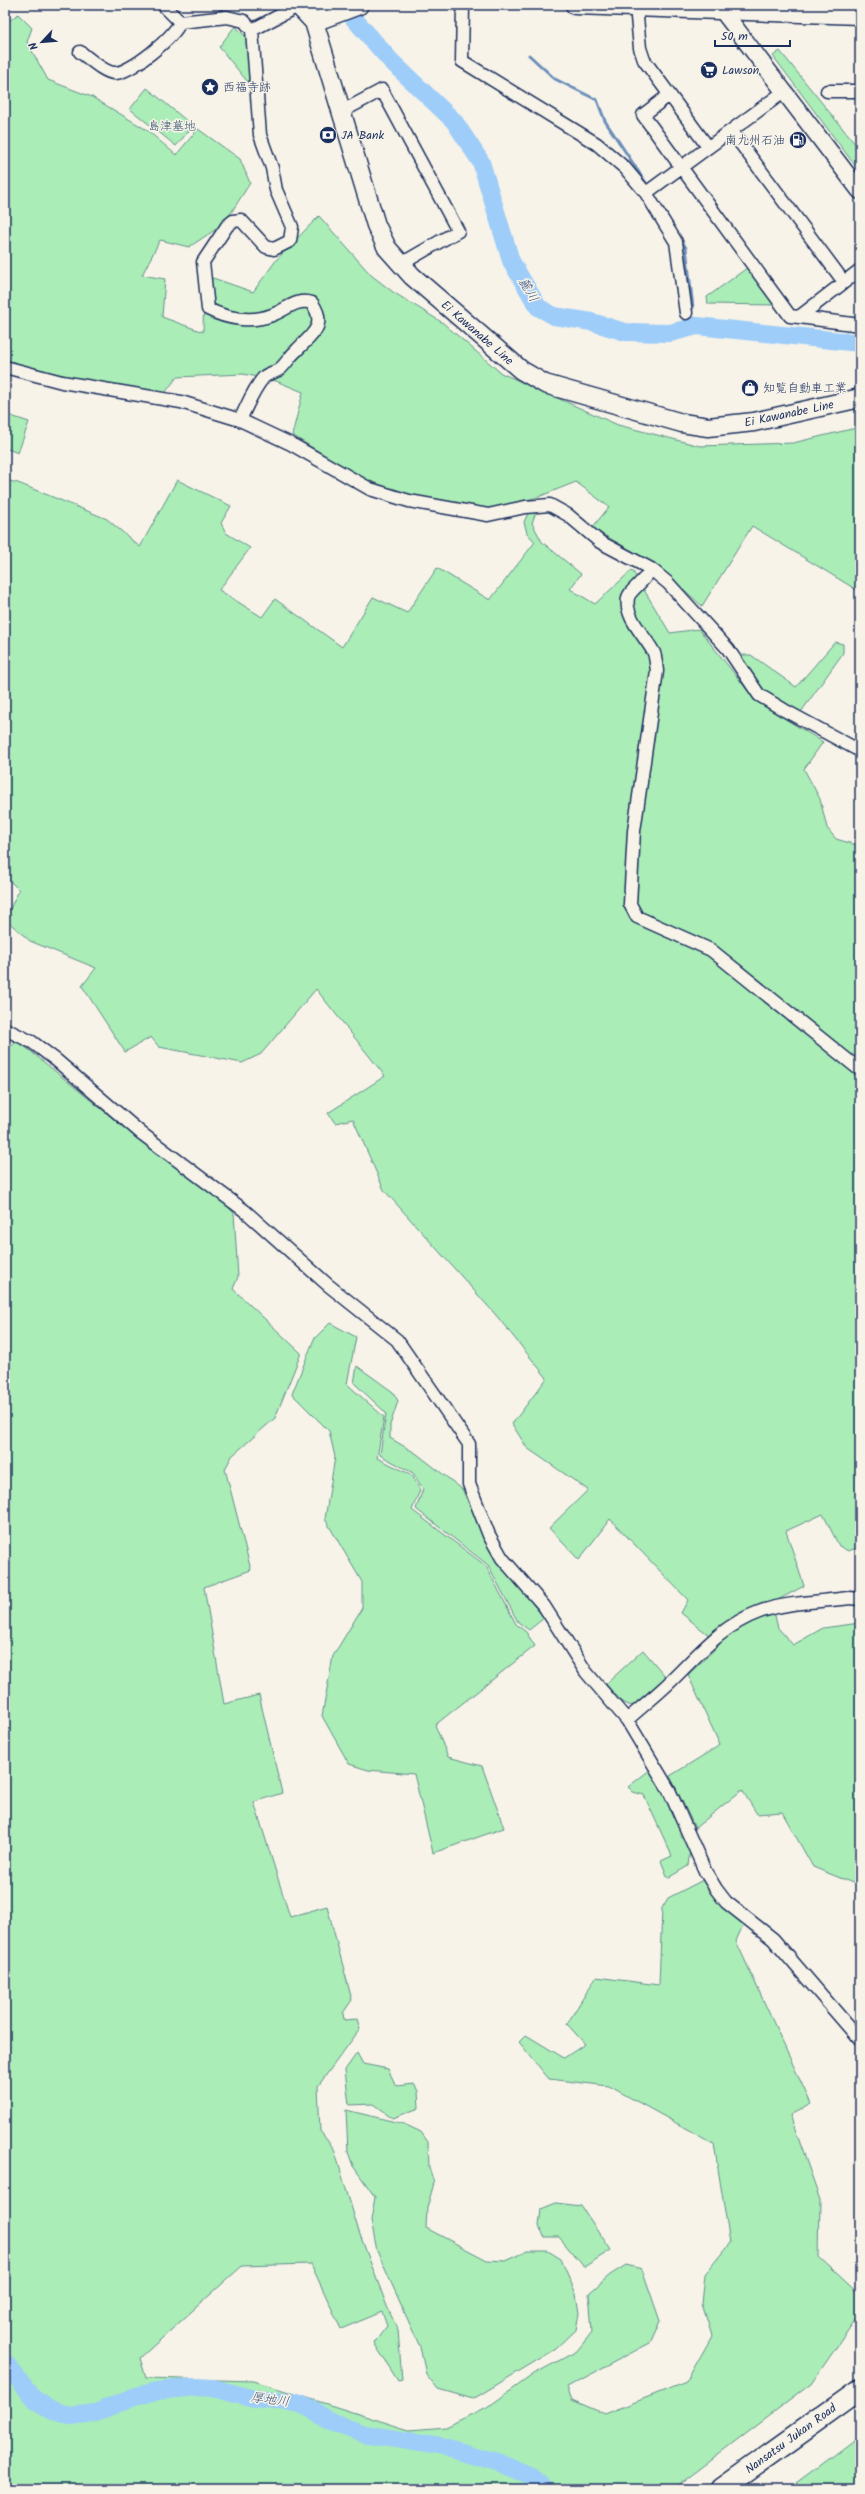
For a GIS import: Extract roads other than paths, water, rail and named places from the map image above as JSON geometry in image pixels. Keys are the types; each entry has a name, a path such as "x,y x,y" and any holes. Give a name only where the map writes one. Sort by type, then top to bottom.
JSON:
{"highway":[{"name":"Nansatsu Jukan Road","path":"722,2489 860,2390"}],"main road":[{"path":"298,5 314,22 359,5"},
{"path":"575,5 720,7 860,15"},
{"name":"Ei Kawanabe Line","path":"314,22 376,225 387,248 401,264 521,370 545,384 682,423 708,427 754,422 860,398"}],"street":[{"path":"163,5 180,22"},
{"path":"252,30 298,5"},
{"path":"463,5 462,61 597,144 625,168 646,193 676,242 686,313"},
{"path":"636,7 640,48 644,60 708,147"},
{"path":"720,7 860,191"},
{"path":"180,22 227,17 244,21 252,30 260,135 272,168 276,190 292,227 290,241 274,249 266,247 241,220 233,221 218,236 204,262 206,304 208,310 244,320 272,315 295,303 305,301 312,303 318,312 318,325 310,338 296,350 280,369 265,376 240,420"},
{"path":"80,52 112,73 118,73 141,60 171,36 177,31 180,22"},
{"path":"341,112 382,90 458,231 401,264"},
{"path":"646,193 682,169 708,147 732,132 784,91"},
{"path":"827,91 860,91"},
{"path":"669,95 643,115 790,316 860,325"},
{"path":"732,132 844,282"},
{"path":"799,317 860,270"},
{"path":"5,367 62,382 181,402 240,420 291,444 370,489 409,501 488,515 525,507 550,505 568,515 600,542 651,569 668,583 728,649 760,695 784,710 860,751"},
{"path":"651,569 646,579 630,592 628,597 629,611 654,654 657,671 634,831 630,904 637,917 711,950 860,1070"},
{"path":"5,1028 32,1042 56,1060 140,1133 245,1211 328,1286 397,1340 467,1440 470,1453 469,1484 489,1535 502,1558 544,1606 586,1672 627,1720 669,1790 705,1871 726,1902 773,1939 860,2040"},
{"path":"627,1720 670,1682 722,1631 740,1620 760,1612 783,1606 860,1599"}],"waterway":[{"path":"215,5 225,12"},
{"name":"麓川","path":"342,5 391,61 454,121 481,162 511,261 538,307 554,316 592,322 625,332 670,333 697,326 860,343"},
{"path":"529,55 555,79 597,100 605,121 646,183"},
{"path":"661,206 686,248 693,308"},
{"path":"694,318 697,326"},
{"name":"厚地川","path":"5,2362 34,2399 47,2408 70,2416 96,2413 135,2396 157,2391 196,2387 213,2388 254,2399 297,2403 314,2410 328,2421 364,2434 440,2446 500,2463 529,2475 545,2489"}],"place":[{"name":"Lawson","path":"709,70"},
{"name":"西福寺跡","path":"210,87"},
{"name":"JA Bank","path":"328,135"},
{"name":"南九州石油","path":"798,140"},
{"name":"知覧自動車工業","path":"750,388"}],"park label":[{"name":"島津墓地","path":"172,126"}]}
